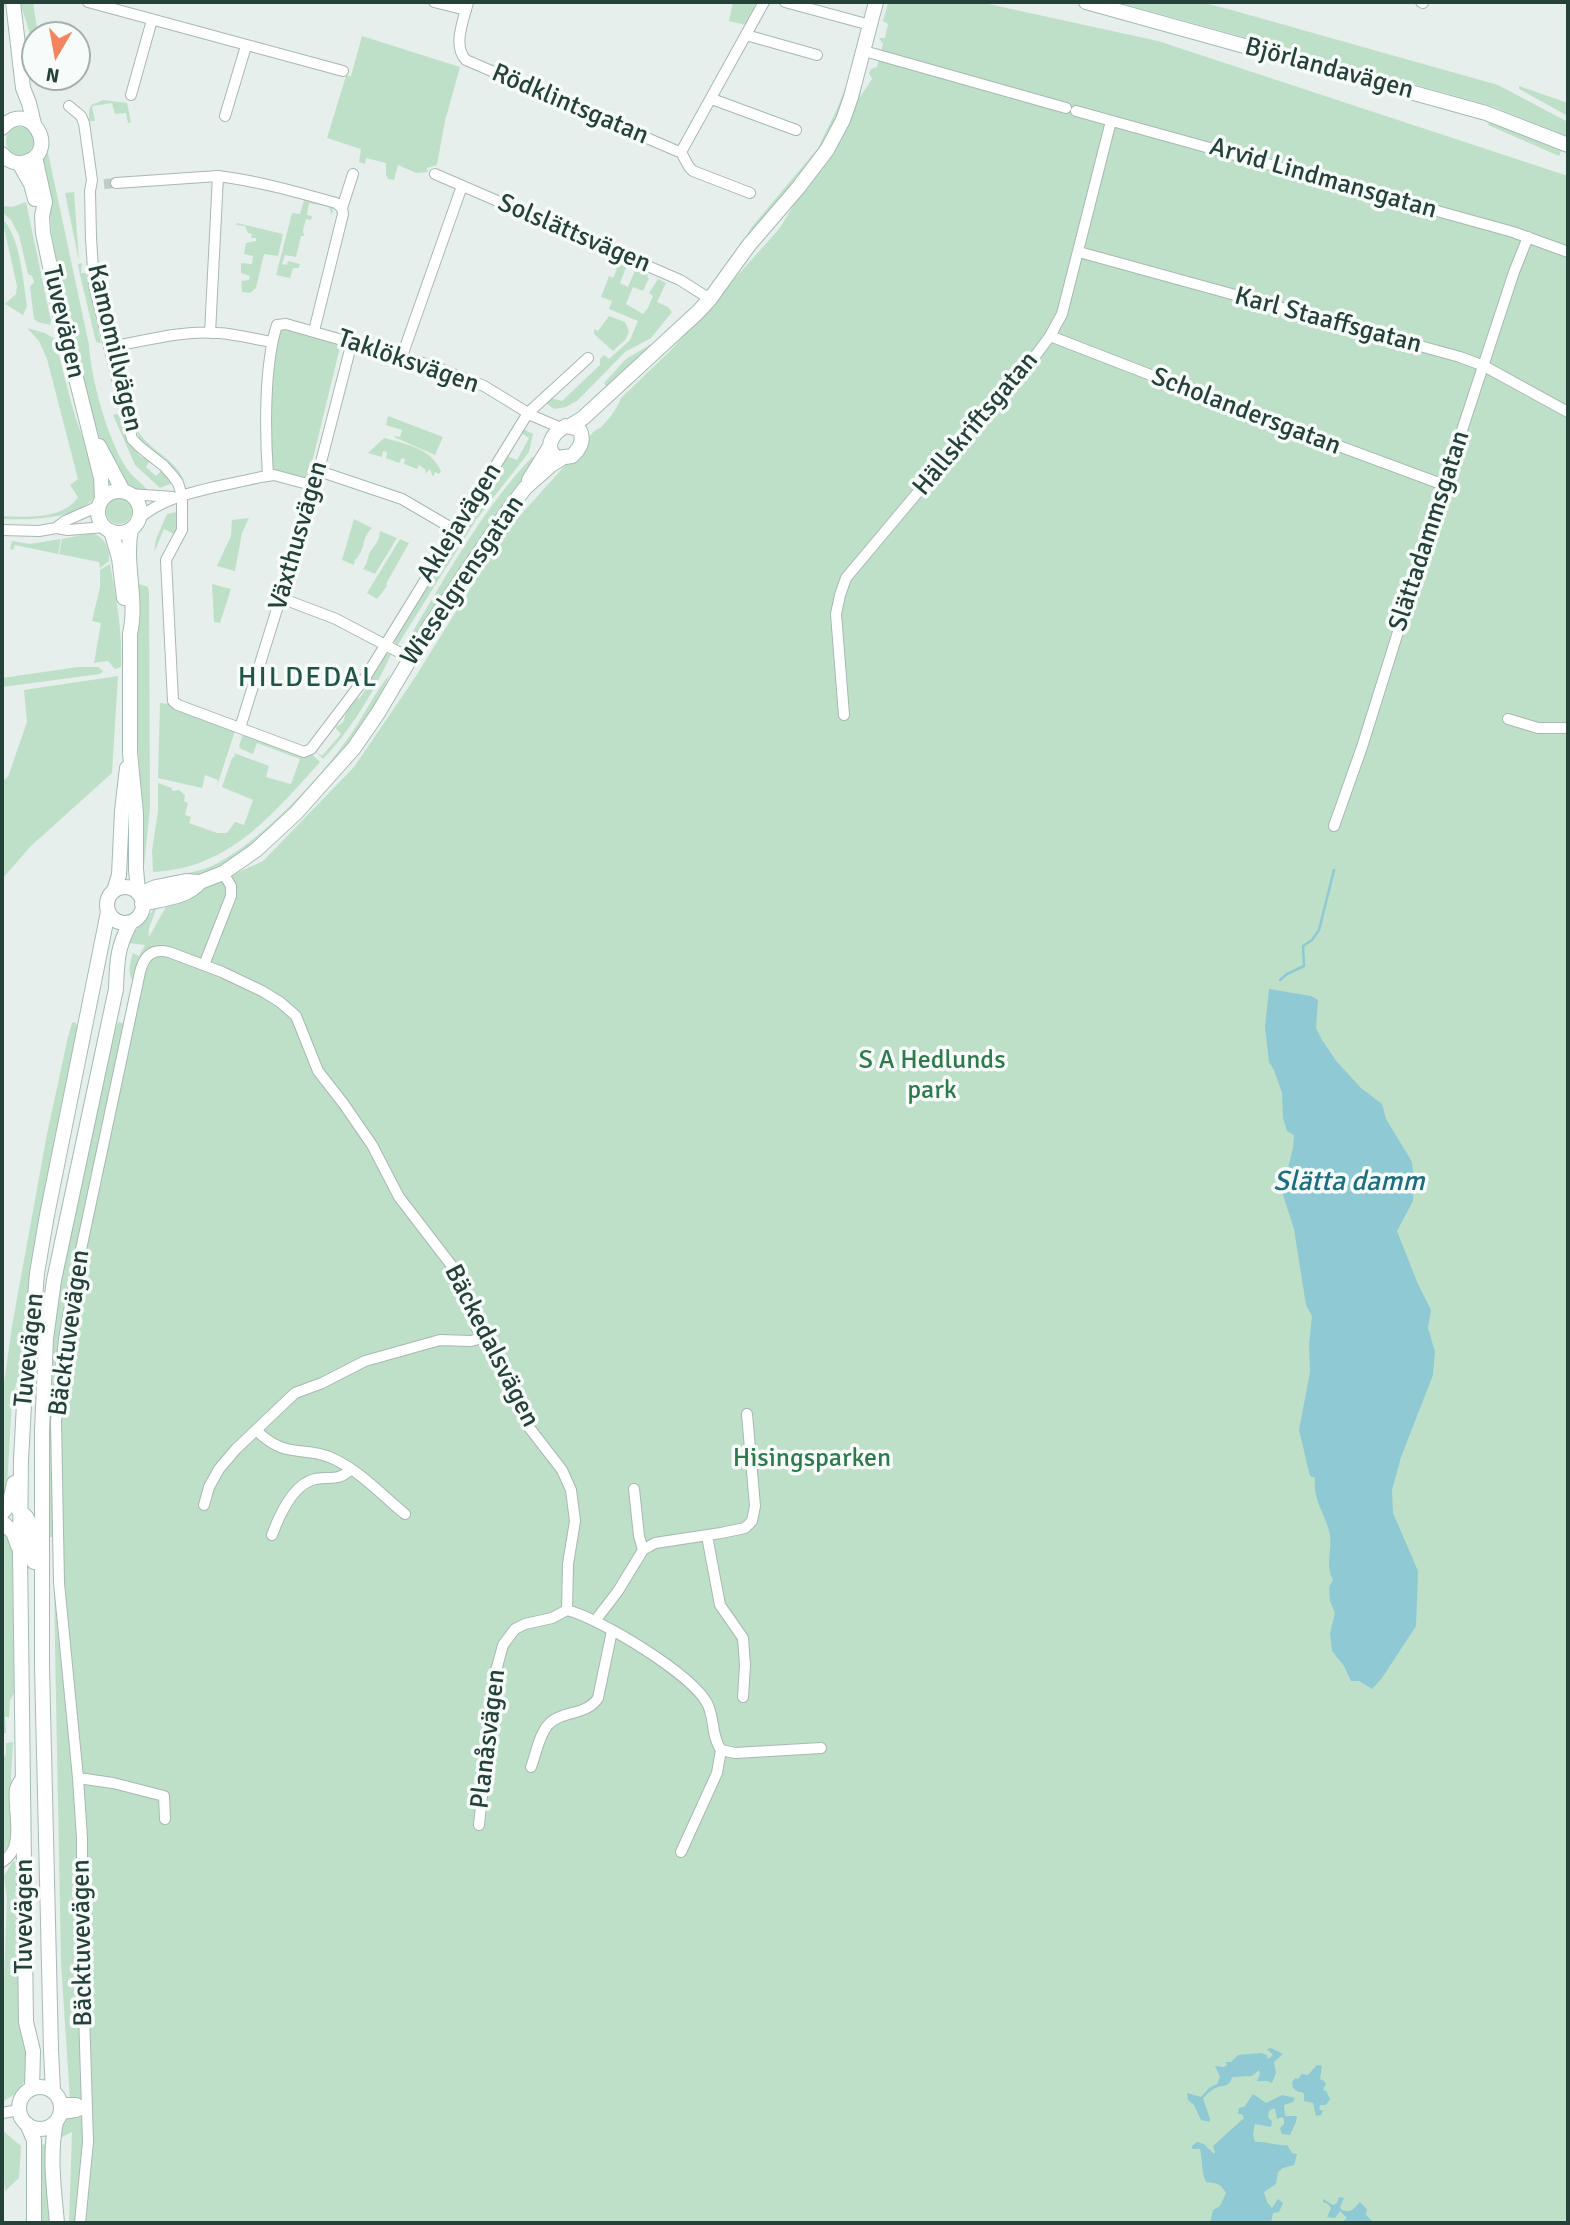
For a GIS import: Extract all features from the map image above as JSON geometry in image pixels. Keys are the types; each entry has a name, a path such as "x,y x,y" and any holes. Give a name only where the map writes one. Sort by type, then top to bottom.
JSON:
{"main road":[{"name":"Tuvevägen","path":"12,2 21,72"},
{"name":"Wieselgrensgatan","path":"525,488 558,435 583,418 629,377 710,299 749,245 827,150 848,106 876,2"},
{"name":"Björlandavägen","path":"1086,2 1486,113 1568,145"},
{"name":"Tuvevägen","path":"5,125 22,91"},
{"name":"Tuvevägen","path":"24,91 34,124"},
{"name":"Tuvevägen","path":"5,125 25,120 39,130 42,141 35,157 45,202 43,233 60,314 101,478 99,517 108,529 119,558 130,634 130,753 140,897 139,914 131,922 120,943 116,989 53,1292 46,1339 42,1431 44,1784 58,2107 52,2140 57,2223"},
{"path":"2,154 7,160 19,163 28,162 35,157"},
{"name":"Tuvevägen","path":"19,163 32,184 36,204 42,216"},
{"name":"Wieselgrensgatan","path":"140,897 182,895 194,890 200,882 223,873 265,843 324,783 354,748 378,713 434,620 525,488 551,464 576,452 582,436 629,377"},
{"name":"Tuvevägen","path":"89,426 126,492 139,506 128,548 134,606 130,634"},
{"path":"561,459 553,455 558,435 579,429 582,436"},
{"path":"100,503 113,492 126,492"},
{"path":"108,529 121,532 134,525"},
{"name":"Tuvevägen","path":"33,2088 33,2051 26,2021 20,1553 25,1385 37,1273 47,1215 109,900 119,875 122,811 130,753"},
{"path":"114,891 130,886 140,897"},
{"path":"108,912 118,923 131,922"},
{"path":"2,1515 13,1492 19,1409 25,1385"},
{"path":"2,1515 21,1512 25,1514 30,1522 34,1564 42,1575"},
{"path":"2,1515 13,1532 20,1553"},
{"path":"27,2124 45,2129 58,2107 43,2087 33,2088 23,2095 19,2110 34,2140 34,2223"}],"street":[{"path":"434,2 467,6"},
{"name":"Rödklintsgatan","path":"681,152 764,2"},
{"path":"785,2 870,25"},
{"path":"95,3 343,71"},
{"name":"Rödklintsgatan","path":"467,6 458,47 460,55 472,63 681,152 693,171 750,193"},
{"path":"131,95 152,20"},
{"path":"746,35 817,55"},
{"path":"225,116 246,46"},
{"name":"Arvid Lindmansgatan","path":"864,51 1528,237 1568,252"},
{"path":"712,99 796,130"},
{"name":"Kamomillvägen","path":"69,106 84,122 98,185 90,191 94,285 132,439 172,475 178,483 178,497"},
{"name":"Hällskriftsgatan","path":"844,715 836,614 846,578 1050,336 1062,314 1111,121"},
{"path":"314,331 343,214 342,208 353,174"},
{"name":"Solslättsvägen","path":"435,174 680,280 710,299"},
{"path":"116,183 218,176 283,188 336,203 342,208"},
{"path":"210,333 218,176"},
{"path":"402,356 462,186"},
{"name":"Slättadammsgatan","path":"1334,826 1362,747 1514,272 1528,237"},
{"name":"Karl Staaffsgatan","path":"1079,253 1460,357 1484,366 1568,412"},
{"name":"Taklöksvägen","path":"272,342 277,325 286,324 432,365 484,386 531,414 558,435"},
{"path":"110,347 153,338 210,333 272,342 266,442 268,475"},
{"name":"Scholandersgatan","path":"1050,336 1444,485"},
{"name":"Växthusvägen","path":"240,728 315,486 352,342"},
{"name":"Aklejavägen","path":"178,497 182,530 166,560 173,701 307,752 325,733 362,681 455,530 531,414 588,358"},
{"path":"319,471 402,499 455,530"},
{"path":"134,525 147,511 178,497 268,475 315,486"},
{"path":"126,492 178,497"},
{"path":"56,528 100,503"},
{"path":"2,530 108,529"},
{"path":"281,598 336,619 410,659"},
{"path":"1508,719 1538,728 1568,728"},
{"path":"204,965 231,896 231,886 223,873"},
{"name":"Bäcktuvevägen","path":"80,2223 88,2142 82,1838 59,1583 56,1421 64,1339 101,1149 143,960 153,952 163,950 204,965"},
{"name":"Bäckedalsvägen","path":"204,965 262,991 296,1016 318,1071 372,1145 399,1197 452,1266 463,1285 482,1338 494,1354 516,1407 562,1470 571,1490 575,1521 568,1564 567,1611"},
{"path":"204,1505 209,1487 219,1469 295,1392 322,1383 365,1361 440,1340 471,1341 482,1338"},
{"path":"596,1621 643,1550 655,1543 707,1536 750,1525 754,1516 754,1486 747,1414"},
{"path":"257,1431 275,1446 285,1450 335,1459 405,1514"},
{"path":"271,1535 299,1488 311,1480 343,1476 351,1469"},
{"path":"634,1489 643,1550"},
{"path":"707,1536 720,1605 743,1638 743,1697"},
{"path":"567,1611 596,1621 676,1673 704,1698 712,1715 715,1738 721,1750 717,1773 681,1852"},
{"name":"Planåsvägen","path":"479,1825 494,1678 503,1645 515,1629 567,1611"},
{"path":"531,1767 549,1724 591,1706 598,1698 612,1632"},
{"path":"721,1750 735,1753 821,1748"},
{"path":"2,1862 11,1855 16,1845 15,1786 23,1775"},
{"path":"78,1778 113,1783 164,1796 165,1819"},
{"path":"58,2107 76,2112 86,2108"},
{"path":"2,2113 19,2110"}],"green space":[{"path":"20,2 33,2 36,21 26,21"},
{"path":"733,2 754,2 756,7 746,25 729,21"},
{"name":"S A Hedlunds park","path":"979,2 1158,41 1568,176 1568,2223 69,2223 72,2132 58,2137 59,2124 71,2116 61,1963 53,1537 50,1537 50,1380 60,1292 88,1147 112,1039 118,1022 123,1023 133,981 130,971 132,956 133,953 139,956 145,945 129,943 135,931 156,907 149,937 167,905 263,861 354,767 414,679 506,531 593,433 607,421 621,398 671,350 779,229 855,106 864,74 860,97 872,79 869,73 877,67 883,44 879,38 885,38 888,24 883,21 888,3"},
{"path":"1117,2 1200,2 1498,85 1566,121 1568,137 1492,106"},
{"path":"362,36 460,67 445,121 437,165 427,168 428,172 416,173 398,165 394,180 388,179 386,163 366,158 365,164 359,162 361,149 327,138 346,76 351,76"},
{"path":"1519,86 1568,103 1568,116 1519,89"},
{"path":"845,89 847,93 839,112 809,165 744,240 818,148"},
{"path":"103,100 127,103 131,122 128,123 126,113 115,114 112,103 92,106 95,121 89,121 91,105"},
{"path":"1490,121 1561,151 1559,156 1488,125"},
{"path":"20,127 30,131 34,141 30,151 20,155 10,151 6,141 10,131"},
{"path":"47,148 102,409 120,457 127,469 150,493 137,492 126,485 105,453 94,422 66,310 52,237 41,161"},
{"path":"74,192 79,261 65,193"},
{"path":"304,200 333,208 332,215 329,207 309,203 307,215 312,216 311,220 306,219 304,236 301,236 296,257 285,255 282,264 287,265 288,261 300,264 299,268 293,268 290,278 276,275 292,213 300,214"},
{"path":"26,202 50,325 34,319 30,287 34,282 28,274 19,235 11,220 2,212 2,206 12,207"},
{"path":"2,219 13,236 20,259 27,306 23,315 5,304 16,294 17,286"},
{"path":"237,223 283,234 278,256 264,254 256,288 250,293 242,292 241,281 249,280 250,276 241,273 241,263 252,264 253,256 244,254 246,243 256,241 256,238 251,238 252,234 248,233 245,226 236,225"},
{"path":"613,259 627,265 620,283 628,287 636,268 648,274 643,291 633,287 626,304 643,314 653,296 649,293 658,279 666,283 657,302 672,312 651,338 625,352 578,400 566,407 554,409 546,403 551,398 562,401 600,365 600,359 604,355 609,359 630,340 638,321 609,309 612,301 601,297 609,276 613,278 617,269 610,265"},
{"path":"82,263 81,273 86,273 100,343 96,342 80,275 78,264"},
{"path":"609,316 625,322 629,331 626,339 613,351 594,334 594,329 598,331"},
{"path":"27,328 55,339 73,409 93,469 96,490 87,505 65,514 38,519 2,519 2,516 43,516 54,513 63,510 78,497 70,485 78,479 47,359 39,341"},
{"path":"283,329 341,343 308,479 274,470 271,464 272,375 278,333"},
{"path":"651,344 608,389 604,383 626,359"},
{"path":"117,352 138,431 180,472 184,480 181,481 164,458 139,438"},
{"path":"122,413 124,431 133,443 131,446 140,456 150,461 146,467 156,476 163,469 173,483 160,488 135,465 113,415"},
{"path":"388,416 443,437 435,455 394,437 400,437 402,430 386,425"},
{"path":"523,429 533,434 529,452 476,520 397,646 394,640 407,614 415,606 423,588 431,581 473,508 477,507 487,492 486,487 503,468 507,456 517,460 529,438 521,433"},
{"path":"384,438 424,452 437,463 441,471 439,474 435,472 433,477 430,469 425,474 426,470 419,465 417,469 404,464 405,459 402,458 399,463 386,458 387,452 383,451 382,457 368,453"},
{"path":"532,457 536,457 530,469 444,595 409,644 404,646 479,524"},
{"path":"119,498 128,502 132,511 128,520 119,524 110,520 106,511 110,502"},
{"path":"180,511 176,535 164,529 154,553 156,539 167,514"},
{"path":"249,518 242,533 235,571 217,566 231,536 232,520"},
{"path":"354,519 372,528 366,535 354,565 342,560"},
{"path":"380,531 397,538 375,574 363,569"},
{"path":"92,533 103,540 109,552 109,561 100,568 99,562 59,554 62,539"},
{"path":"61,539 58,554 15,545 13,550 10,549 12,541 30,544"},
{"path":"400,539 409,543 387,586 377,599 367,593"},
{"path":"110,564 121,641 121,667 115,669 108,661 94,663 101,623 92,621 100,587 100,570"},
{"path":"139,584 148,587 149,593 150,807 144,866 136,715"},
{"path":"212,584 231,589 220,623 214,622"},
{"path":"385,654 391,654 378,682 353,723 323,759 315,751 322,756 341,734 335,727 343,721 355,699 360,698 365,684"},
{"path":"78,667 98,667 103,671 100,674 2,687 2,678"},
{"path":"390,674 378,698 338,756 285,816 258,841 232,861 208,873 161,880 218,863 271,824 337,753"},
{"path":"118,676 112,773 31,846 2,879 2,781 8,777 27,722 24,690"},
{"path":"160,703 170,704 235,731 217,786 218,780 205,775 202,788 158,778"},
{"path":"243,734 305,756 312,754 320,762 267,819 227,850 180,869 153,872 152,851 158,811 158,783 172,788 172,791 179,790 185,795 184,801 188,803 185,815 191,817 189,823 217,833 227,833 235,822 244,825 253,800 222,787 234,753 269,766 266,777 291,784 300,759 257,743 253,754 241,749 239,746"},
{"path":"75,1022 78,1028 37,1246 20,1369 12,1401 7,1486 2,1498 2,1398 12,1326 47,1134 68,1037 72,1023"},
{"path":"2,1528 13,1546 16,1690 10,1700 9,1717 5,1717 6,1733 2,1733"},
{"path":"13,1742 12,1842 2,1855 2,1760 6,1754 6,1743"},
{"path":"13,1861 17,1862 28,2046 27,2077 17,2093 2,2102 7,1899 4,1876"},
{"path":"2,2130 21,2146 19,2178 5,2191 2,2159"},
{"path":"48,2144 54,2223 40,2223 38,2145"}],"water":[{"name":"Slätta damm","path":"1269,989 1311,996 1318,1000 1316,1028 1322,1040 1337,1062 1361,1088 1382,1104 1386,1119 1412,1162 1413,1201 1397,1231 1431,1310 1428,1328 1435,1352 1433,1375 1401,1457 1392,1490 1393,1513 1418,1571 1416,1626 1372,1689 1359,1681 1351,1681 1344,1666 1332,1651 1330,1633 1335,1613 1330,1601 1329,1587 1333,1580 1329,1567 1330,1537 1317,1500 1315,1478 1310,1476 1299,1430 1310,1372 1312,1316 1306,1305 1294,1229 1282,1192 1294,1135 1287,1131 1283,1118 1282,1093 1269,1062 1265,1027"},
{"path":"1271,2048 1283,2054 1274,2062 1276,2073 1272,2083 1257,2081 1259,2070 1252,2076 1232,2077 1228,2084 1214,2089 1203,2098 1210,2122 1201,2120 1194,2105 1188,2100 1187,2093 1201,2097 1217,2084 1220,2077 1215,2066 1224,2067 1226,2062 1231,2062 1238,2055 1261,2053 1267,2055 1268,2059 1273,2055 1267,2049"},
{"path":"1317,2065 1322,2066 1320,2079 1326,2084 1323,2090 1330,2099 1326,2105 1320,2105 1319,2109 1323,2111 1316,2116 1313,2103 1304,2101 1304,2094 1293,2088 1292,2082 1302,2074 1308,2075"},
{"path":"1253,2094 1266,2103 1282,2095 1295,2098 1293,2102 1284,2105 1285,2116 1297,2116 1290,2135 1282,2134 1280,2128 1284,2119 1277,2119 1275,2109 1269,2111 1271,2127 1255,2124 1253,2134 1255,2142 1287,2145 1292,2153 1297,2154 1294,2165 1278,2172 1276,2184 1264,2192 1272,2208 1278,2199 1283,2203 1279,2212 1273,2213 1271,2223 1210,2223 1213,2210 1220,2206 1226,2193 1218,2184 1206,2182 1200,2149 1192,2149 1192,2146 1197,2142 1204,2144 1214,2154 1213,2146 1244,2118 1242,2114 1238,2114 1239,2108 1244,2107"},
{"path":"1339,2197 1344,2198 1340,2207 1342,2210 1351,2211 1360,2202 1367,2209 1366,2215 1374,2223 1341,2223 1347,2218 1340,2211 1335,2218 1327,2217 1331,2208 1323,2199 1333,2205"}],"waterway":[{"path":"1280,980 1304,966 1303,946 1312,940 1319,930 1334,870"}],"tunnel":[{"path":"104,184 116,183"}],"district":[{"name":"HILDEDAL","path":"308,679"}],"park label":[{"name":"Hisingsparken","path":"812,1459"}]}
